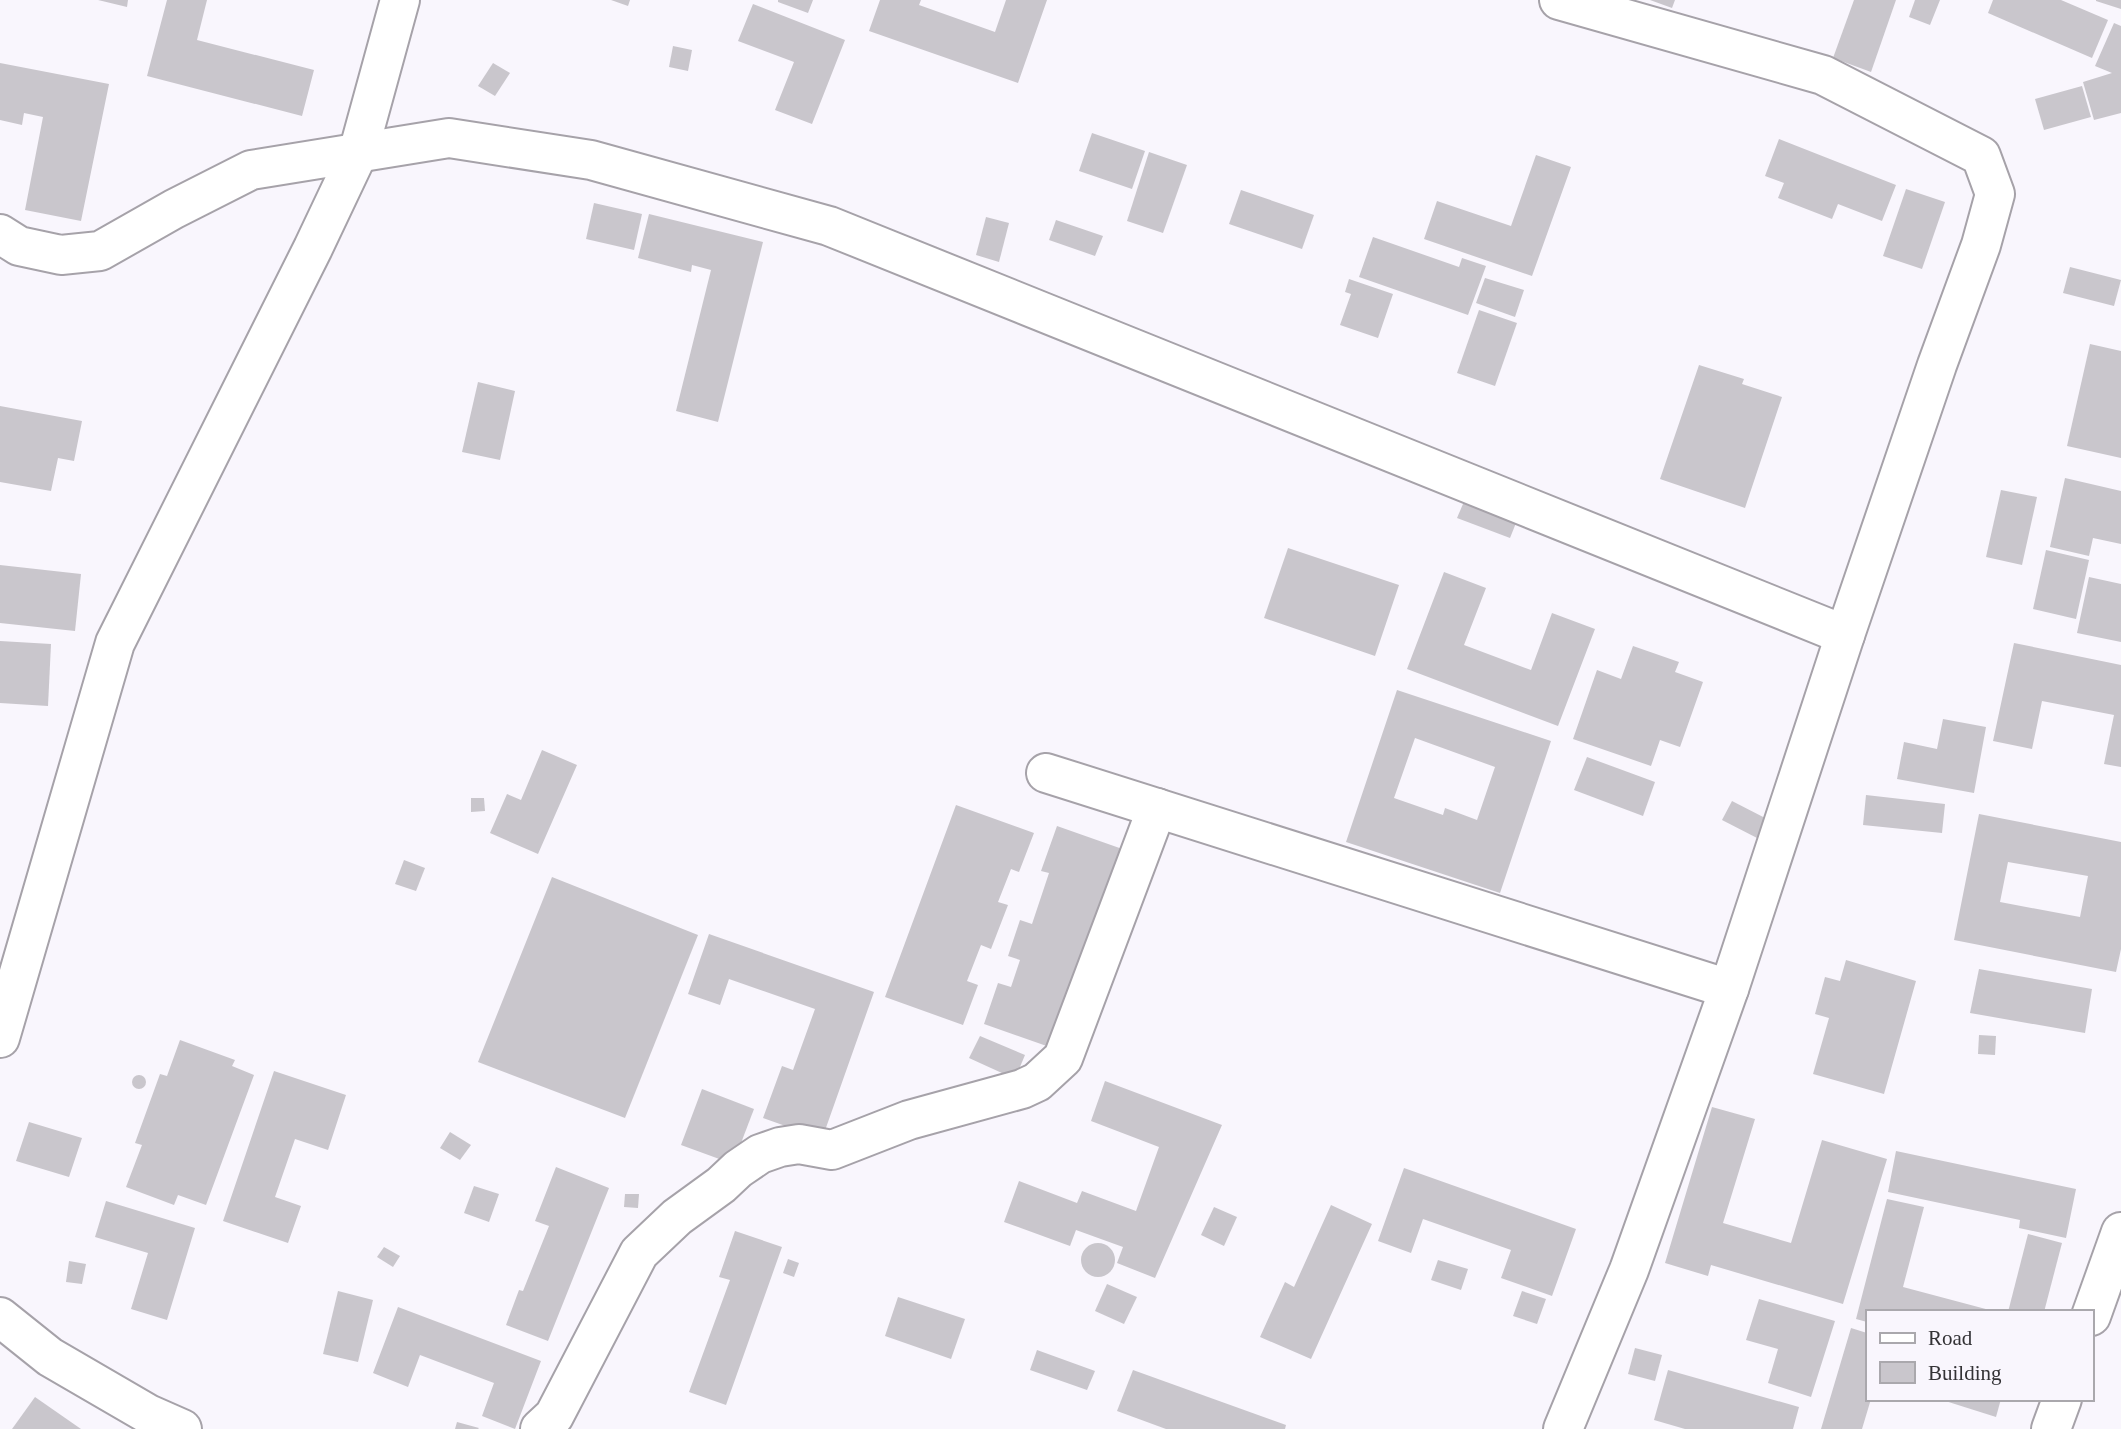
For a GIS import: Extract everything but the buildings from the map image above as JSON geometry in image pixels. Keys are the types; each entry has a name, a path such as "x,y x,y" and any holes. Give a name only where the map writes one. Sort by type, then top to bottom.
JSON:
{"street":[{"path":"0,1038 115,643 358,153 400,0"},
{"path":"1559,0 1823,75 1981,156 1995,194 1981,245 1845,635 1729,989 1629,1270 1563,1429"},
{"path":"0,234 19,246 61,255 100,251 251,170 449,138 591,160 830,226 1845,635"},
{"path":"1046,773 1729,989"},
{"path":"540,1429 554,1416 639,1253 677,1216 721,1185 738,1169 760,1154 780,1147 799,1144 832,1150 909,1120 1022,1089 1037,1082 1063,1058 1157,808"},
{"path":"2093,1310 2121,1233"},
{"path":"0,1317 50,1357 148,1414 182,1429"},
{"path":"2051,1429 2061,1401"}]}
